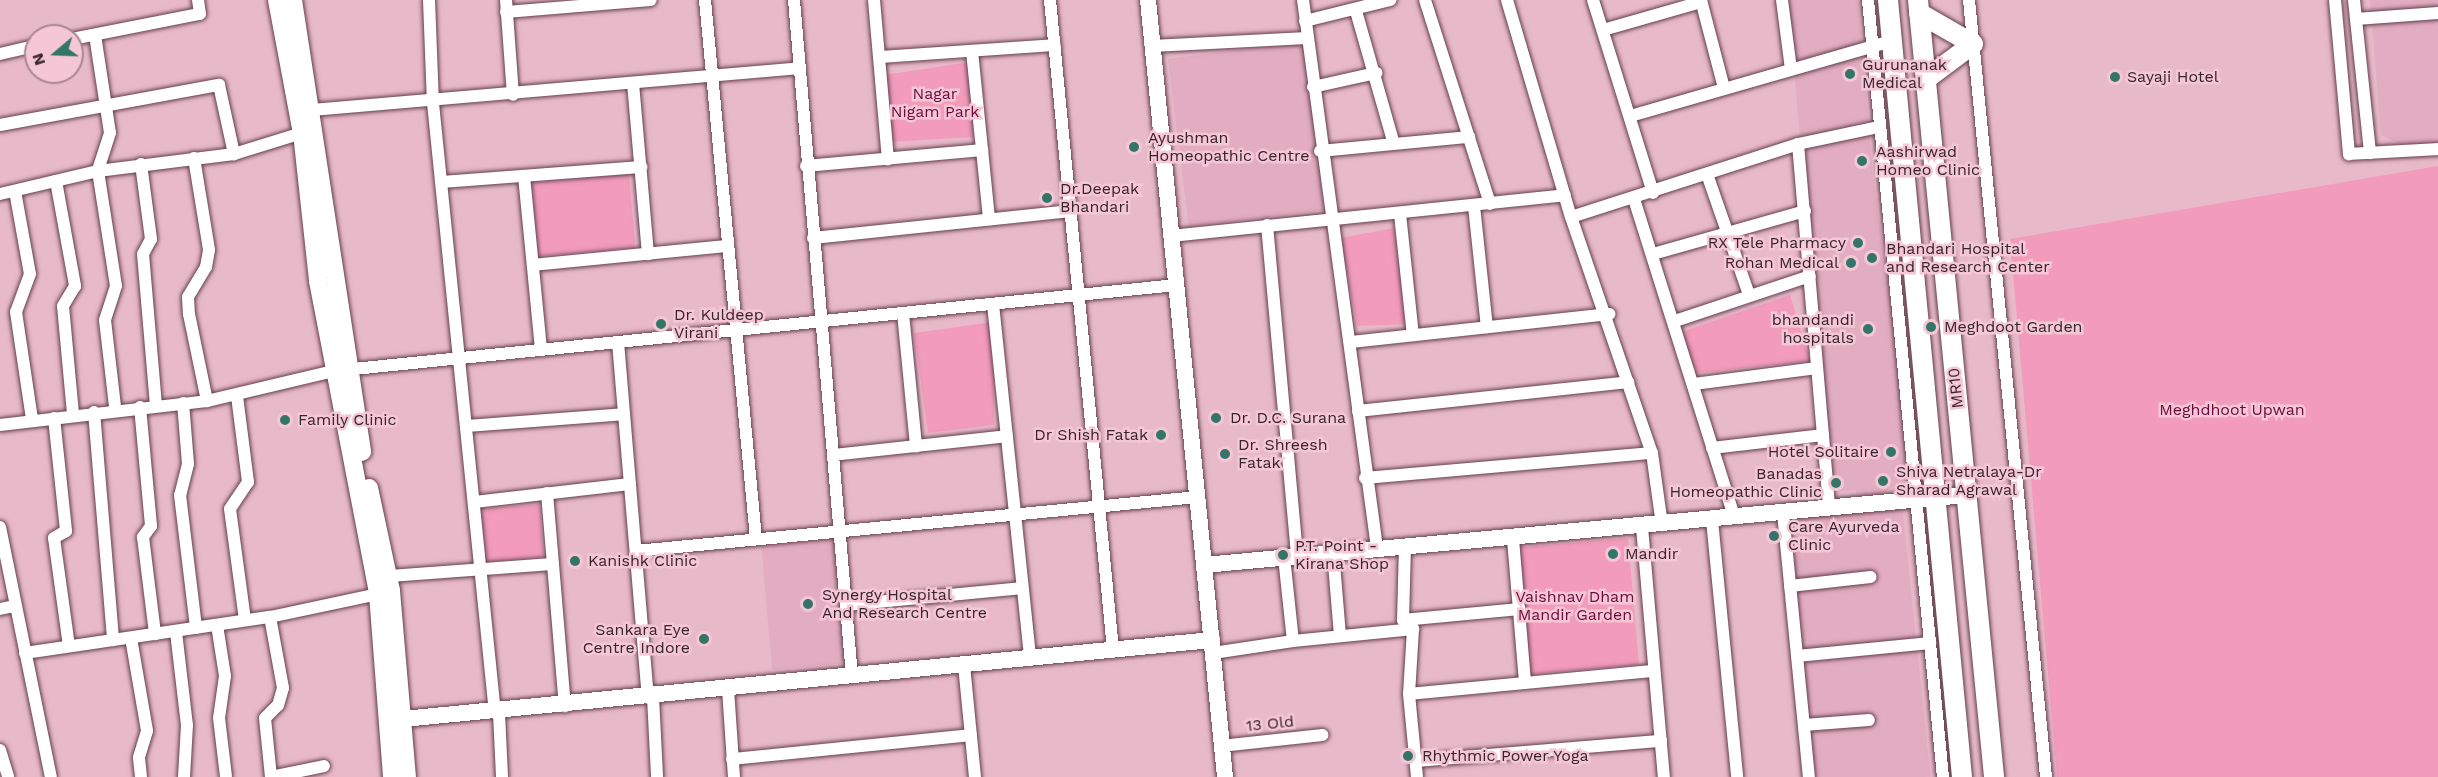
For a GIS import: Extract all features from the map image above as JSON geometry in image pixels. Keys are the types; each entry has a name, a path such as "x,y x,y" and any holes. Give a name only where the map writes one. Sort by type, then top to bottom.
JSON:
{"main road":[{"path":"277,0 302,133 378,594 392,777"},
{"path":"292,0 312,110 341,370 389,576 407,777"},
{"name":"MR10","path":"1888,0 1881,43 1925,498 1962,777"},
{"path":"1919,6 1973,44 1926,79"},
{"name":"MR10","path":"1919,6 1994,777"}],"street":[{"path":"84,37 200,14 198,0"},
{"path":"429,0 433,103 502,777"},
{"path":"513,95 506,6 651,0"},
{"path":"705,0 756,539"},
{"path":"794,0 797,68 852,677"},
{"path":"874,0 888,159"},
{"path":"1050,0 1113,650"},
{"path":"1148,0 1225,777"},
{"path":"1303,0 1329,222 1351,342 1365,478 1377,548"},
{"path":"1305,21 1356,11 1390,0"},
{"path":"1425,0 1491,204"},
{"path":"1507,0 1571,217 1609,314 1628,382 1652,453 1662,525"},
{"path":"1593,0 1653,193"},
{"path":"1782,0 1791,69"},
{"path":"1868,0 1881,43 1879,127 1925,498 1930,643 1943,777"},
{"path":"1969,0 2046,777"},
{"path":"2335,0 2349,154 2438,149"},
{"path":"2354,0 2370,153"},
{"path":"1603,30 1701,1 1724,88"},
{"path":"1356,11 1376,74 1394,144"},
{"path":"2356,19 2438,13"},
{"path":"95,35 108,106 110,133 98,171 116,286 105,320 115,407"},
{"path":"1152,46 1307,38"},
{"path":"1630,116 1881,43"},
{"path":"879,57 1055,45"},
{"path":"0,54 24,49"},
{"path":"972,51 989,219"},
{"path":"312,110 433,103 797,68"},
{"path":"1313,87 1376,74"},
{"path":"633,83 648,254"},
{"path":"0,125 219,85 234,154"},
{"path":"1571,217 1708,177 1798,144 1879,127"},
{"path":"0,194 98,171 234,154 302,133"},
{"path":"1320,151 1469,137"},
{"path":"1798,144 1829,508"},
{"path":"806,166 982,150"},
{"path":"194,158 209,250 206,267 188,297 189,314 207,401"},
{"path":"141,164 151,239 143,254 156,405"},
{"path":"441,182 640,167"},
{"path":"524,176 541,350"},
{"path":"1708,177 1730,229 1749,295"},
{"path":"56,181 75,286 63,306 73,414"},
{"path":"15,191 30,274 16,312 32,419"},
{"path":"1172,236 1267,225 1329,222 1565,195"},
{"path":"1634,199 1675,321 1734,516"},
{"path":"1474,206 1487,327"},
{"path":"813,238 1071,211"},
{"path":"1653,254 1730,229 1804,211"},
{"path":"1400,214 1413,335"},
{"path":"1267,225 1291,556 1293,641"},
{"path":"533,265 728,246"},
{"path":"1675,321 1810,276"},
{"path":"0,425 115,407 207,401 237,396 341,370 1176,285"},
{"path":"993,304 1030,658"},
{"path":"903,313 916,446"},
{"path":"1351,342 1609,314"},
{"path":"618,342 657,777"},
{"path":"1694,384 1817,368"},
{"path":"1358,411 1628,382"},
{"path":"237,396 248,482 230,509 245,620"},
{"path":"183,402 188,464 180,495 196,628"},
{"path":"140,407 151,525 143,537 155,634"},
{"path":"94,412 113,640"},
{"path":"466,426 624,414"},
{"path":"54,418 66,531 54,538 69,646"},
{"path":"1712,448 1823,435"},
{"path":"833,455 1007,436"},
{"path":"1365,478 1652,453"},
{"path":"474,502 630,484"},
{"path":"547,493 565,706"},
{"path":"1204,565 1405,545 1513,539 1966,495"},
{"path":"636,551 1198,497"},
{"path":"1783,513 1809,777"},
{"path":"1712,520 1737,777"},
{"path":"0,527 14,606 51,777"},
{"path":"1642,527 1664,777"},
{"path":"1513,539 1525,683"},
{"path":"1403,620 1405,545"},
{"path":"1333,552 1340,636"},
{"path":"389,576 553,564"},
{"path":"1790,585 1870,577"},
{"path":"846,605 1022,588"},
{"path":"25,653 270,617 378,594"},
{"path":"0,609 14,606"},
{"path":"1403,620 1519,609"},
{"path":"270,617 283,688 278,705 265,718 271,777 324,766"},
{"path":"1403,620 1413,628"},
{"path":"217,625 225,676 219,718 226,777"},
{"path":"403,719 497,713 1113,650 1293,641 1413,628"},
{"path":"1413,628 1409,694 1417,777"},
{"path":"176,632 187,725 184,777"},
{"path":"131,638 147,731 139,758 141,777"},
{"path":"1797,656 1930,643"},
{"path":"964,665 975,777"},
{"path":"1409,694 1654,671"},
{"path":"728,689 734,777"},
{"path":"1804,725 1869,720"},
{"path":"732,759 971,735"},
{"name":"13 Old","path":"1221,746 1322,735"},
{"path":"1416,761 1661,741"},
{"path":"0,750 8,777"}],"shaded area":[{"path":"1788,0 1858,0 1873,175 1914,477 1857,505 1856,490 1831,492"},
{"path":"2370,0 2438,0 2438,146 2406,147 2381,135"},
{"path":"1304,42 1325,210 1189,226 1168,59"},
{"path":"1902,505 1931,777 1814,777 1787,517"},
{"name":"Synergy Hospital And Research Centre","path":"844,539 855,663 772,670 761,546"}],"green space":[{"name":"Nagar Nigam Park","path":"970,62 973,137 890,142 884,75"},
{"name":"Meghdhoot Upwan","path":"2438,166 2438,777 2057,777 2010,239"},
{"path":"629,174 635,248 538,256 531,183"},
{"path":"1394,228 1407,324 1357,326 1341,238"},
{"path":"1790,295 1810,361 1697,373 1681,332"},
{"path":"993,322 994,425 928,433 914,333"},
{"path":"539,504 544,557 486,562 481,509"},
{"name":"Vaishnav Dham Mandir Garden","path":"1628,538 1639,665 1525,675 1513,548"}],"place":[{"name":"Gurunanak Medical","path":"1850,74"},
{"name":"Sayaji Hotel","path":"2115,77"},
{"name":"Ayushman Homeopathic Centre","path":"1134,147"},
{"name":"Aashirwad Homeo Clinic","path":"1862,161"},
{"name":"Dr.Deepak Bhandari","path":"1047,198"},
{"name":"RX Tele Pharmacy","path":"1858,243"},
{"name":"Bhandari Hospital and Research Center","path":"1872,258"},
{"name":"Rohan Medical","path":"1851,263"},
{"name":"Dr. Kuldeep Virani","path":"661,324"},
{"name":"Meghdoot Garden","path":"1931,327"},
{"name":"bhandandi hospitals","path":"1868,329"},
{"name":"Dr. D.C. Surana","path":"1216,418"},
{"name":"Family Clinic","path":"285,420"},
{"name":"Dr Shish Fatak","path":"1161,435"},
{"name":"Hotel Solitaire","path":"1891,452"},
{"name":"Dr. Shreesh Fatak","path":"1225,454"},
{"name":"Shiva Netralaya-Dr Sharad Agrawal","path":"1883,481"},
{"name":"Banadas Homeopathic Clinic","path":"1836,483"},
{"name":"Care Ayurveda Clinic","path":"1774,536"},
{"name":"Mandir","path":"1613,554"},
{"name":"P.T. Point - Kirana Shop","path":"1283,555"},
{"name":"Kanishk Clinic","path":"575,561"},
{"name":"Synergy Hospital And Research Centre","path":"808,604"},
{"name":"Sankara Eye Centre Indore","path":"704,639"},
{"name":"Rhythmic Power Yoga","path":"1408,756"}]}
